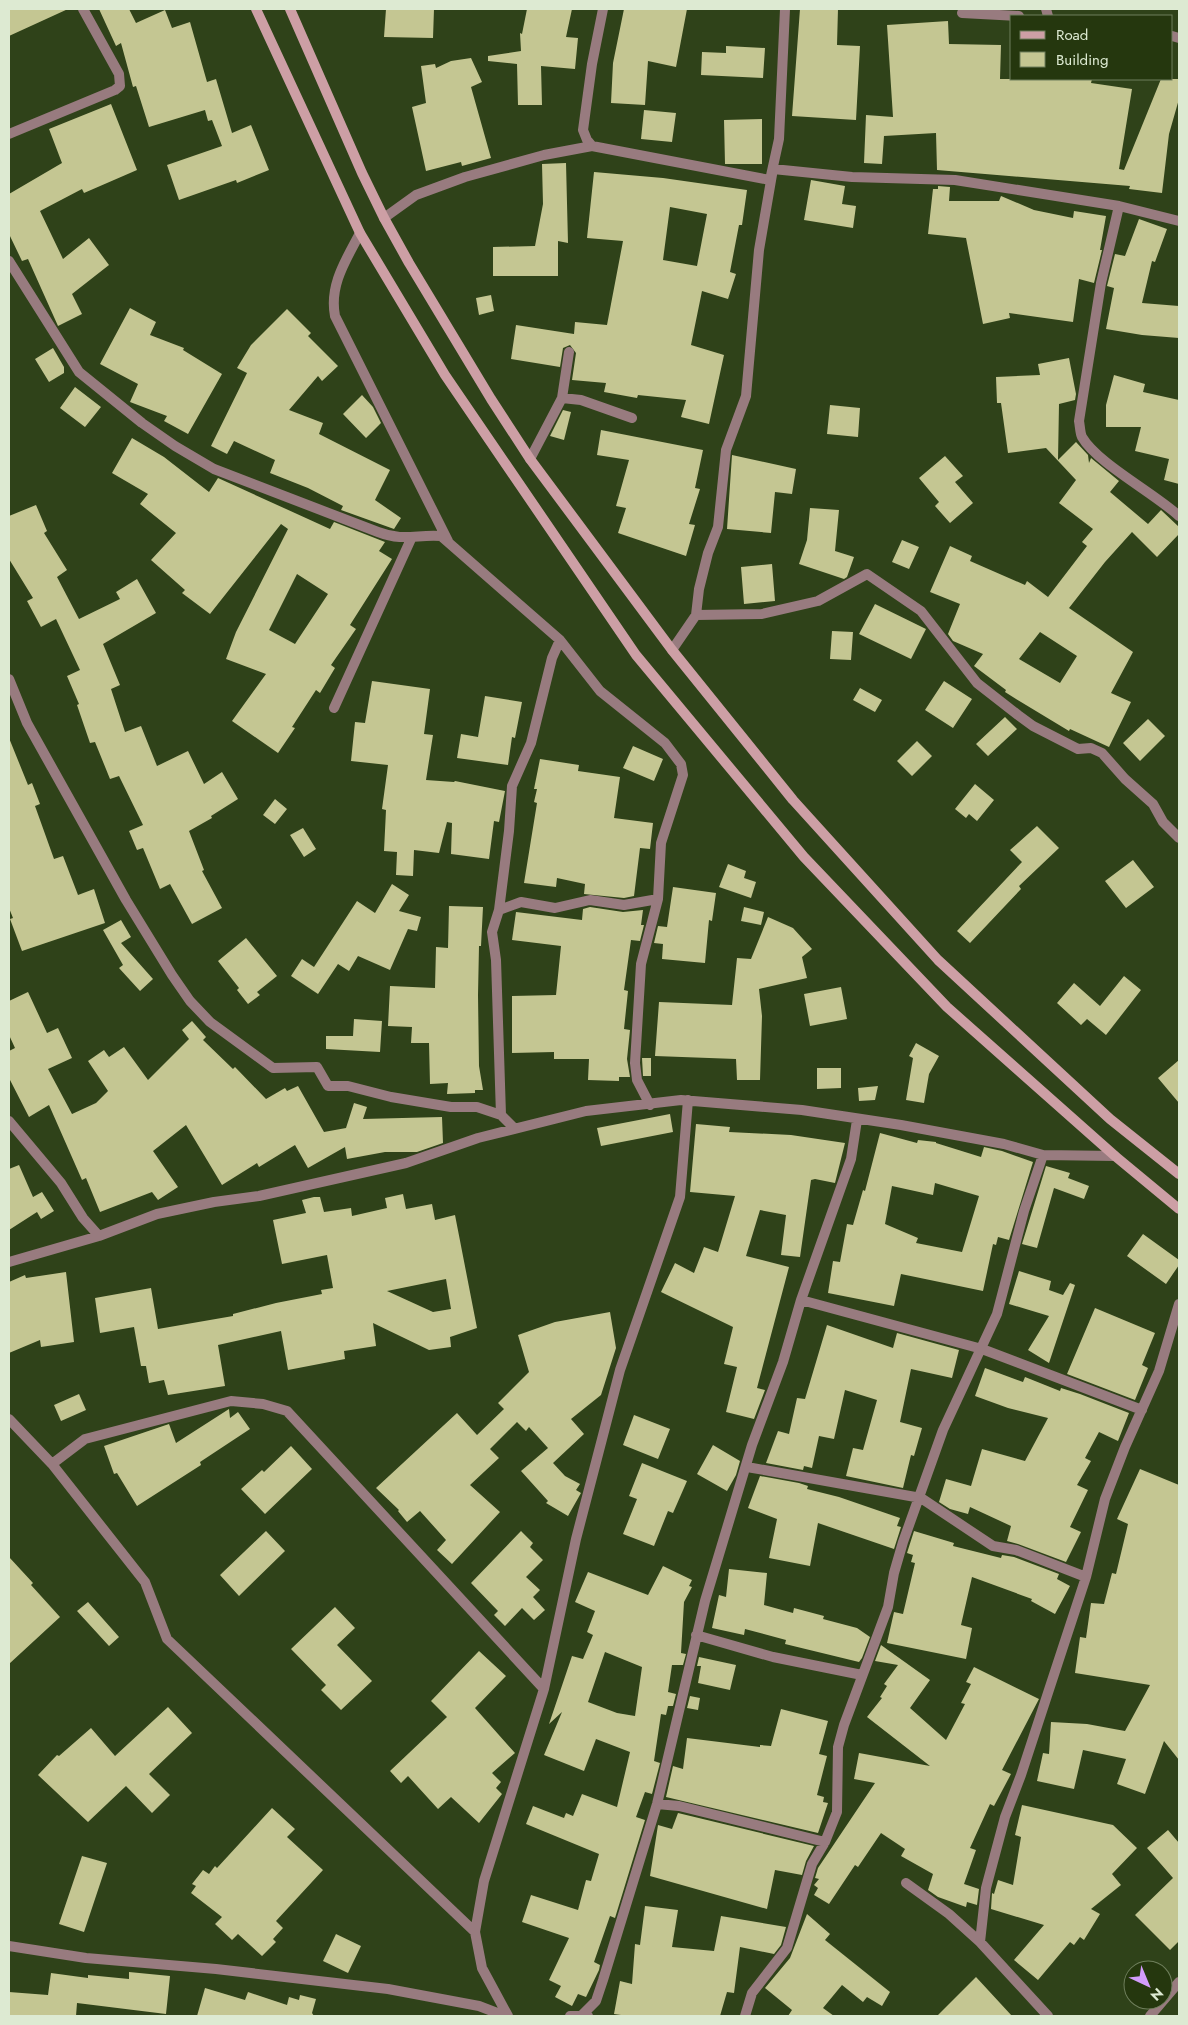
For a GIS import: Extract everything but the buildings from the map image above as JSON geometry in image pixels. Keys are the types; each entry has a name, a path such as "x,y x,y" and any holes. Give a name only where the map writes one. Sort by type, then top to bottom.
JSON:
{"main road":[{"path":"256,9 360,233 444,374 636,655 811,864 947,1007 1115,1156 1179,1209"},
{"path":"290,9 384,218 490,399 530,459 672,650 792,800 938,960 1110,1119 1179,1174"}],"street":[{"path":"9,134 115,90 120,86 119,74 83,9"},
{"path":"592,146 583,130 592,64 603,9"},
{"path":"770,180 779,139 785,9"},
{"path":"962,12 1010,15"},
{"path":"384,218 416,194 464,177 544,155 592,146 770,180"},
{"path":"672,650 696,615 701,580 718,527 726,450 746,396 759,250 772,169 852,177 947,180 1119,206 1179,221"},
{"path":"1119,206 1101,283 1079,421 1081,436 1098,455 1158,498 1179,516"},
{"path":"360,233 334,285 332,301 335,316 448,541"},
{"path":"9,261 78,372 167,441 214,469 386,535 411,539 441,536 560,640 600,691 665,743 681,764 682,780 661,843 658,899 641,964 635,1064 637,1080 650,1105"},
{"path":"530,459 562,398 569,352"},
{"path":"562,398 580,400 632,418"},
{"path":"334,708 411,539"},
{"path":"696,615 762,614 818,601 867,574 921,611 977,683 1018,715 1033,726 1078,749 1091,748 1102,753 1125,779 1153,804 1163,822 1179,838"},
{"path":"501,1115 496,960 492,932 499,910 509,831 512,786 531,743 552,658 560,640"},
{"path":"9,678 27,723 126,900 172,975 210,1022 273,1068 317,1067 328,1086 348,1086 392,1097 451,1107 477,1107 501,1115 515,1129"},
{"path":"499,910 521,902 554,908 590,900 624,905 658,899"},
{"path":"9,1262 99,1236 157,1214 214,1202 259,1196 406,1163 478,1138 586,1111 688,1100 802,1110 969,1137 1043,1155 1115,1156"},
{"path":"506,2016 482,1968 475,1932 484,1881 544,1689 576,1539 620,1370 680,1197 688,1100"},
{"path":"570,2016 585,2015 596,2001 657,1804 696,1635 731,1513 747,1467 752,1445 783,1362 801,1300 851,1159 857,1120"},
{"path":"9,1121 61,1183 83,1218 99,1236"},
{"path":"745,2016 752,1993 787,1948 812,1864 825,1842 838,1812 838,1747 888,1607 894,1573 942,1430 997,1314 1024,1211 1043,1155"},
{"path":"801,1300 982,1349 1142,1410"},
{"path":"980,1942 982,1907 1005,1817 1021,1775 1086,1577 1105,1499 1125,1447 1159,1371 1179,1304"},
{"path":"52,1464 85,1439 231,1401 263,1404 287,1411 544,1689"},
{"path":"9,1419 52,1464 145,1582 167,1639 475,1932"},
{"path":"747,1467 920,1498 993,1546 1016,1550 1086,1577"},
{"path":"696,1635 773,1657 862,1676"},
{"path":"657,1804 679,1806 825,1842"},
{"path":"906,1884 949,1914 980,1942 1048,2016"},
{"path":"9,1946 86,1958 216,1969 388,1989 479,2006 506,2016"},
{"path":"1150,2016 1179,1982"}]}
